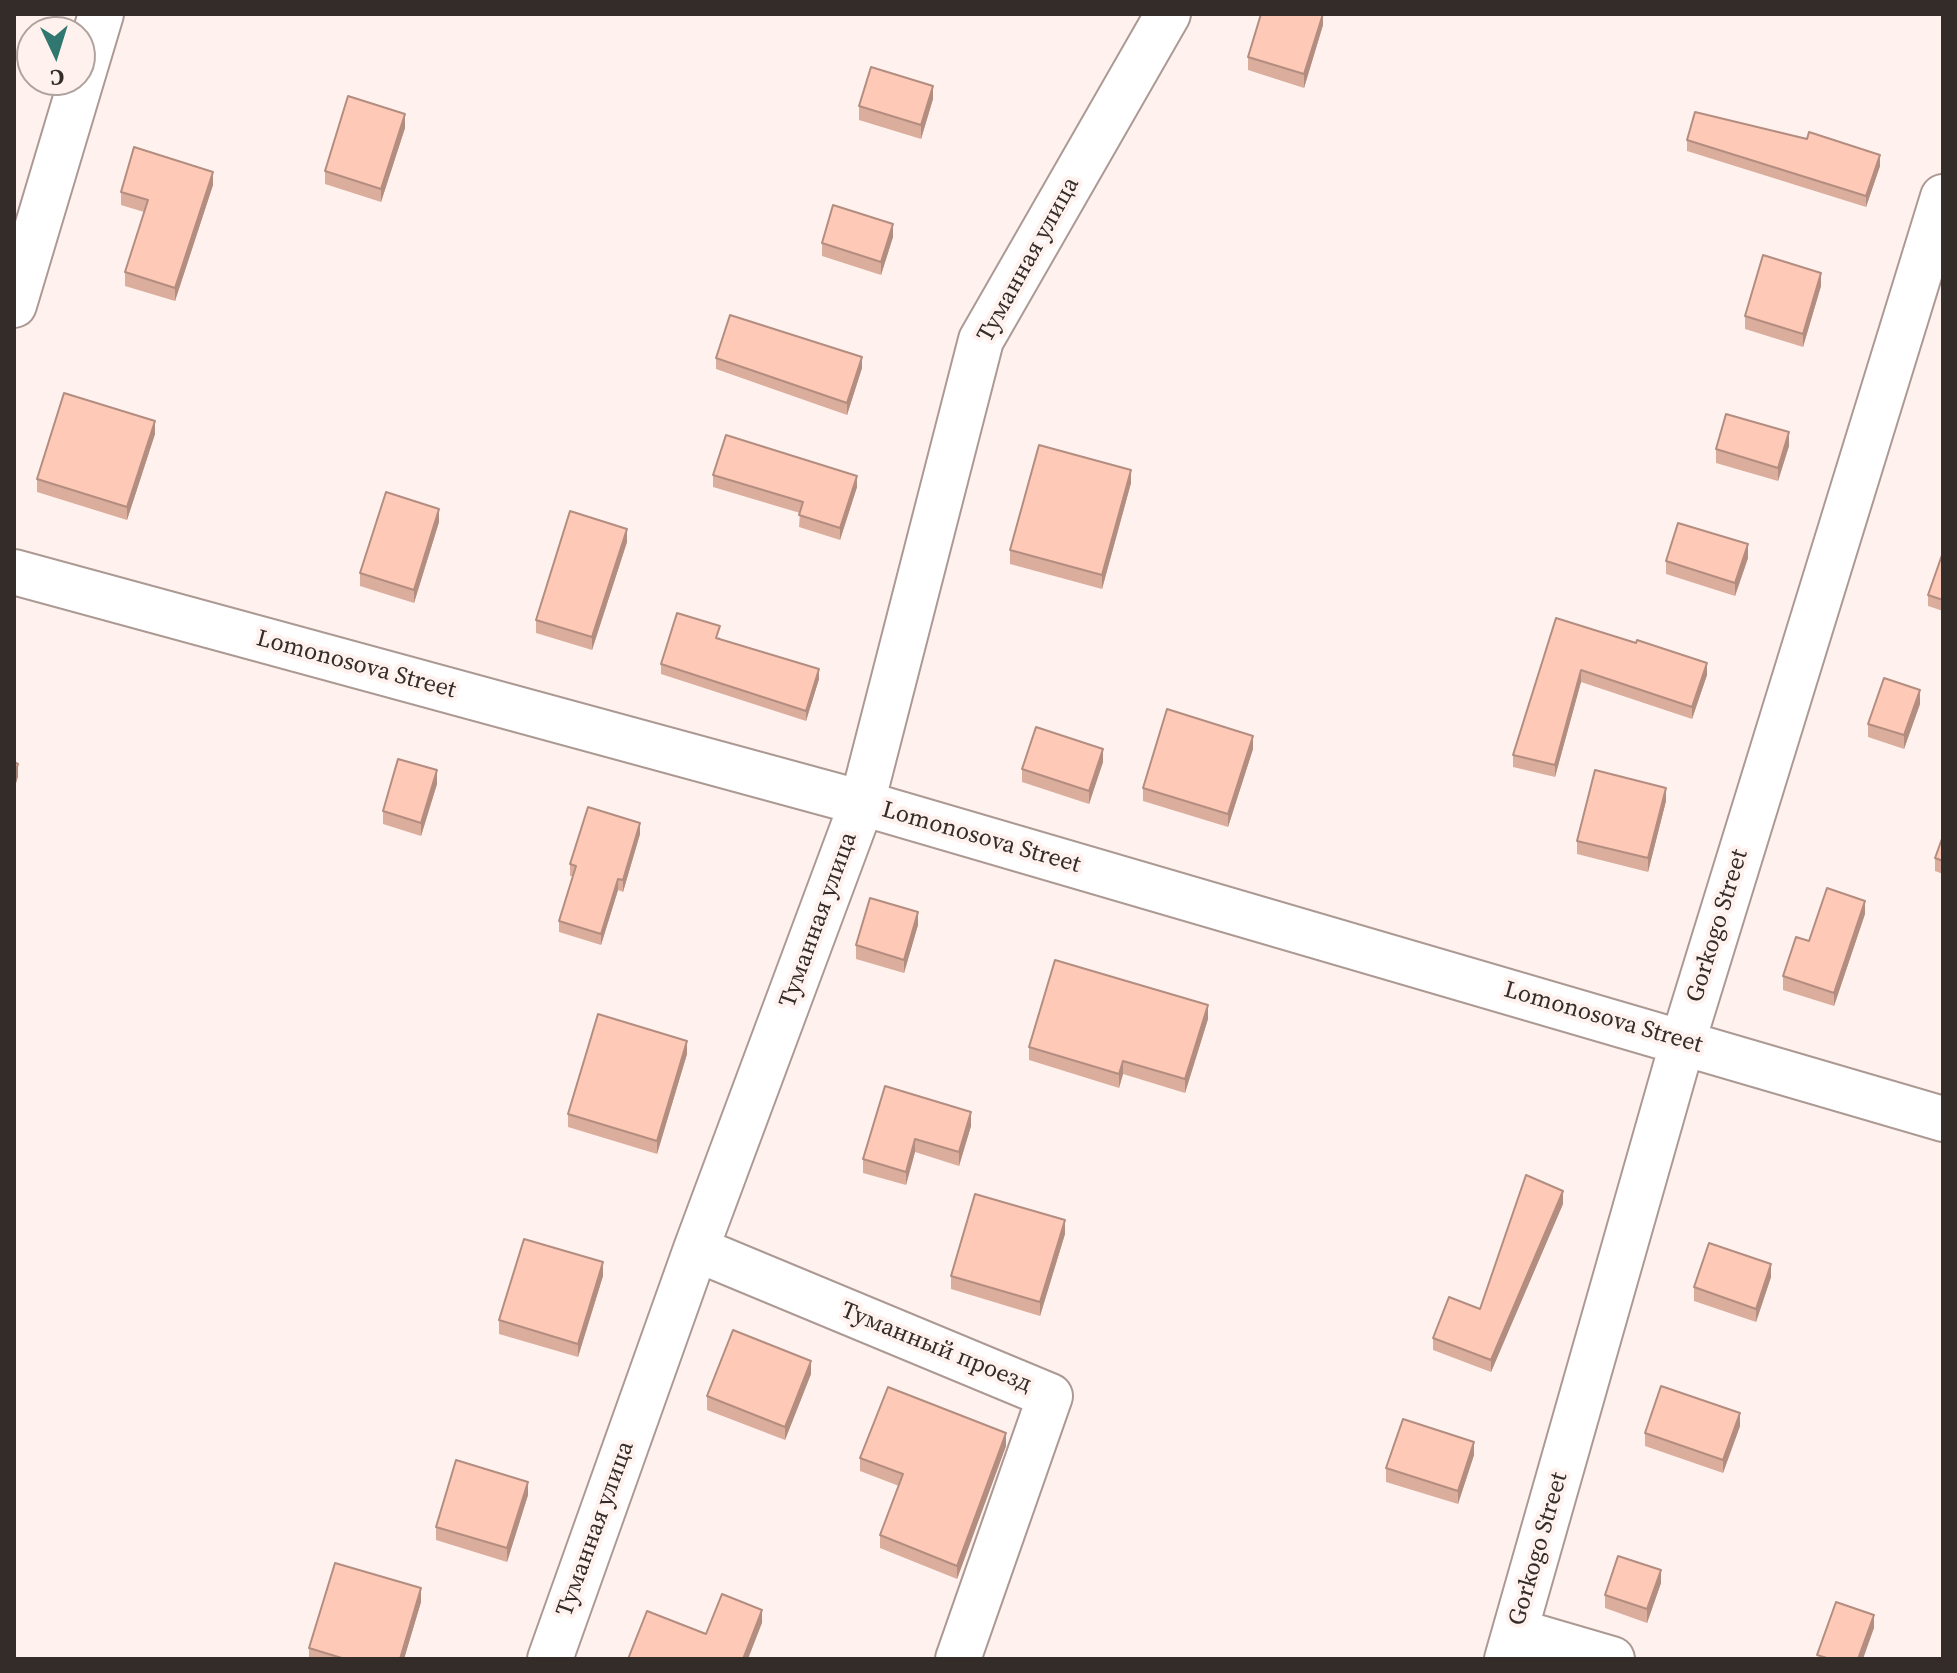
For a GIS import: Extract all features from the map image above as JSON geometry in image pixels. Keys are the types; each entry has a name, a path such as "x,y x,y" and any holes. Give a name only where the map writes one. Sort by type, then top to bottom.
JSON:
{"street":[{"path":"14,305 101,14"},
{"name":"Туманная улица","path":"550,1659 696,1249 862,803 981,340 1168,14"},
{"name":"Gorkogo Street","path":"1512,1645 1683,1041 1943,197"},
{"name":"Lomonosova Street","path":"14,572 862,803 1943,1119"},
{"name":"Туманный проезд","path":"696,1249 1050,1396 958,1659"},
{"path":"1512,1645 1612,1659"}],"building":[{"path":"1261,14 1323,14 1304,74 1248,57"},
{"path":"871,67 933,86 921,125 859,106"},
{"path":"348,96 405,114 381,189 325,171"},
{"path":"1695,112 1807,139 1809,132 1880,155 1866,196 1687,140"},
{"path":"134,147 213,172 175,288 125,272 148,200 121,192"},
{"path":"833,205 893,224 881,262 822,243"},
{"path":"1763,255 1821,273 1803,334 1745,316"},
{"path":"730,315 862,357 847,403 716,358"},
{"path":"64,393 155,421 127,507 37,479"},
{"path":"1726,414 1789,432 1778,468 1716,449"},
{"path":"726,435 857,476 840,528 799,515 803,502 713,475"},
{"path":"1039,445 1131,470 1102,575 1010,550"},
{"path":"386,492 439,509 414,590 360,573"},
{"path":"570,511 627,529 592,637 536,620"},
{"path":"1678,523 1748,544 1735,583 1666,561"},
{"path":"1943,556 1943,600 1928,595"},
{"path":"677,613 720,626 716,638 819,669 806,711 661,664"},
{"path":"1556,618 1707,663 1692,707 1581,670 1555,765 1513,755"},
{"path":"1884,678 1920,690 1904,735 1868,724"},
{"path":"1167,709 1253,736 1228,814 1143,788"},
{"path":"1036,727 1103,749 1089,791 1022,769"},
{"path":"398,759 437,770 421,823 383,811"},
{"path":"1595,770 1666,788 1648,858 1577,841"},
{"path":"588,807 640,823 623,880 618,879 601,934 559,921 576,866 570,864"},
{"path":"1943,836 1943,861 1935,858"},
{"path":"1827,888 1865,901 1834,993 1783,976 1796,937 1809,941"},
{"path":"870,898 918,912 904,960 856,945"},
{"path":"1055,960 1208,1005 1185,1079 1123,1061 1119,1074 1029,1047"},
{"path":"598,1014 687,1041 657,1141 568,1114"},
{"path":"885,1086 971,1112 959,1152 915,1139 906,1172 863,1159"},
{"path":"1526,1175 1563,1191 1491,1360 1433,1338 1449,1297 1480,1309"},
{"path":"975,1194 1065,1220 1040,1302 951,1276"},
{"path":"524,1239 603,1262 578,1344 499,1320"},
{"path":"1709,1243 1771,1264 1756,1309 1694,1287"},
{"path":"733,1330 811,1361 785,1427 707,1396"},
{"path":"1661,1386 1740,1413 1723,1460 1645,1433"},
{"path":"888,1387 1006,1433 957,1566 880,1535 903,1474 860,1458"},
{"path":"1403,1419 1474,1442 1458,1491 1386,1468"},
{"path":"456,1460 528,1482 507,1548 436,1527"},
{"path":"1618,1556 1661,1570 1647,1609 1605,1595"},
{"path":"335,1563 421,1588 400,1659 345,1659 309,1648"},
{"path":"722,1594 762,1610 743,1659 628,1659 647,1611 706,1634"},
{"path":"1836,1602 1874,1615 1858,1659 1830,1659 1817,1655"}]}
